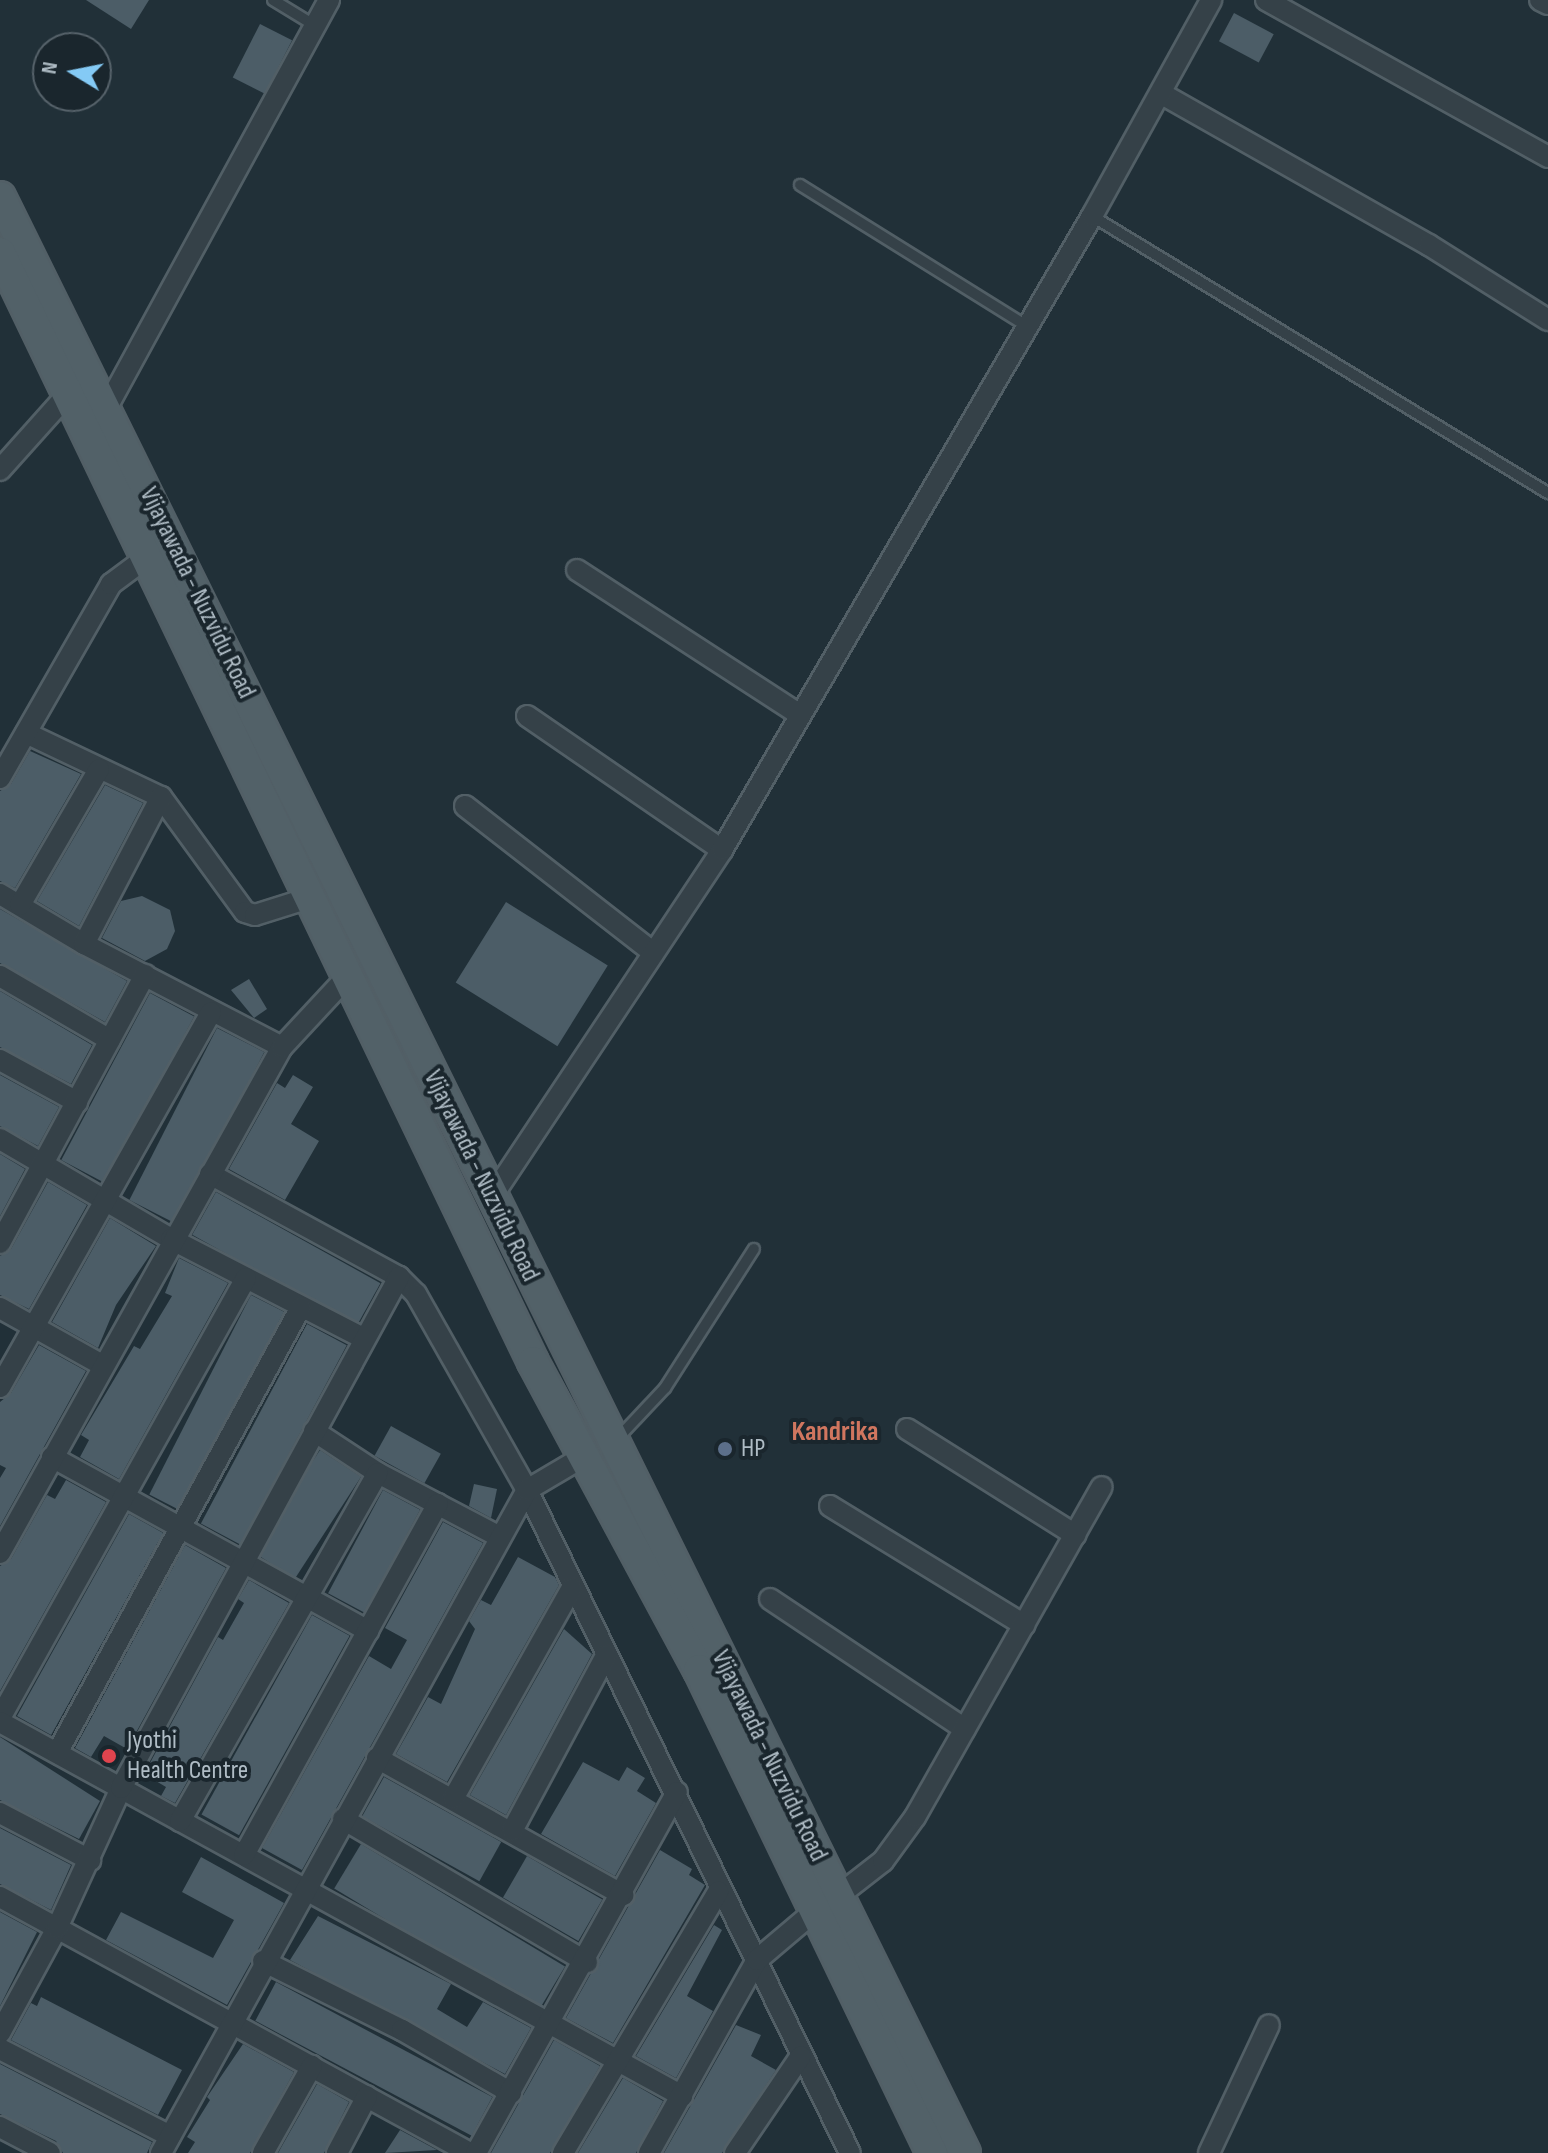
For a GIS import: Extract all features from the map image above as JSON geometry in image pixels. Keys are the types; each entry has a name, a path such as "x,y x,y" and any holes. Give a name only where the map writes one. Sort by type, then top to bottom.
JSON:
{"main road":[{"name":"Vijayawada - Nuzvidu Road","path":"0,197 613,1443 817,1911 965,2153"},
{"name":"Vijayawada - Nuzvidu Road","path":"0,253 146,558 339,985 577,1460 699,1670 932,2153"}],"street":[{"path":"106,409 329,0"},
{"path":"491,1198 722,850 1092,216 1162,94 1211,0"},
{"path":"1266,0 1548,157"},
{"path":"1540,0 1548,4"},
{"path":"1162,94 1429,245 1548,320"},
{"path":"0,470 67,395"},
{"path":"0,778 111,584 146,558"},
{"path":"577,570 800,715"},
{"path":"527,716 722,850"},
{"path":"26,733 161,797 237,904 255,915 303,900"},
{"path":"20,905 99,769"},
{"path":"84,944 161,797"},
{"path":"465,806 654,953"},
{"path":"0,894 84,944 282,1047"},
{"path":"0,1243 145,975"},
{"path":"0,976 110,1040"},
{"path":"0,1553 171,1239 282,1047 339,985"},
{"path":"0,1387 211,1012"},
{"path":"0,1060 77,1102"},
{"path":"0,1139 108,1199 171,1239 365,1339"},
{"path":"210,1174 399,1277 416,1294 534,1486 572,1588 677,1792 718,1892 763,1955 801,2056 850,2153"},
{"path":"0,2033 57,1928 121,1788 399,1277"},
{"path":"246,1278 0,1720 682,2096"},
{"path":"57,1753 301,1307"},
{"path":"0,1308 102,1365"},
{"path":"907,1429 1075,1535"},
{"path":"314,1431 378,1473 500,1537"},
{"path":"52,1457 368,1631"},
{"path":"0,2049 165,2145 263,1961 500,1537 534,1486 577,1460"},
{"path":"180,1821 378,1473"},
{"path":"649,2153 763,1955 883,1861 965,1729 1102,1487"},
{"path":"244,1855 438,1504"},
{"path":"830,1506 1024,1625"},
{"path":"453,1799 572,1588"},
{"path":"770,1599 965,1729"},
{"path":"512,1831 606,1656"},
{"path":"377,1758 623,1895"},
{"path":"476,2153 587,1962 677,1792"},
{"path":"0,1813 90,1860"},
{"path":"343,1819 587,1962"},
{"path":"563,2153 718,1892"},
{"path":"0,1897 470,2153"},
{"path":"263,1961 402,2030 511,2093"},
{"path":"1218,2150 1269,2025"},
{"path":"735,2153 801,2056"},
{"path":"263,2153 312,2066"},
{"path":"337,2153 367,2096"},
{"path":"0,2127 50,2153"}],"lane":[{"path":"273,0 314,25"},
{"path":"800,185 1028,327"},
{"path":"1092,216 1548,493"},
{"path":"613,1443 665,1388 754,1249"}],"building":[{"path":"86,0 149,0 131,29"},
{"path":"1234,13 1274,34 1259,62 1219,41"},
{"path":"260,24 292,40 265,94 233,77"},
{"path":"30,751 81,774 15,888 0,881 0,791 11,784"},
{"path":"105,785 143,803 79,926 37,901"},
{"path":"142,896 170,910 175,931 167,949 145,961 102,938 121,901"},
{"path":"506,902 608,966 557,1046 456,983"},
{"path":"0,909 127,981 105,1022 0,963"},
{"path":"249,979 267,1009 254,1018 231,990"},
{"path":"0,991 92,1045 71,1084 0,1047"},
{"path":"150,993 194,1016 105,1183 61,1160"},
{"path":"217,1028 264,1052 177,1224 129,1200"},
{"path":"0,1075 59,1107 38,1146 0,1126"},
{"path":"293,1075 313,1087 291,1124 319,1141 285,1200 229,1169 277,1083 285,1088"},
{"path":"0,1154 25,1169 0,1216"},
{"path":"48,1182 87,1205 29,1309 0,1295 0,1256 11,1249"},
{"path":"216,1192 380,1283 357,1326 192,1235"},
{"path":"110,1218 156,1246 116,1305 98,1348 52,1322"},
{"path":"179,1258 228,1283 119,1479 80,1457 89,1440 81,1435 134,1346 140,1349 172,1296 165,1293"},
{"path":"251,1295 284,1312 182,1511 149,1495"},
{"path":"307,1324 347,1345 241,1545 201,1524"},
{"path":"39,1345 86,1371 0,1526 0,1478 6,1468 0,1465 0,1402 11,1393"},
{"path":"391,1426 441,1454 424,1483 375,1456"},
{"path":"320,1450 361,1477 295,1579 254,1552"},
{"path":"66,1480 106,1502 0,1691 0,1566 11,1559 47,1495 55,1499"},
{"path":"474,1484 497,1489 491,1518 469,1506"},
{"path":"383,1490 420,1510 365,1613 328,1593"},
{"path":"129,1514 163,1533 51,1735 17,1716"},
{"path":"443,1522 483,1543 302,1870 262,1848 369,1656 391,1669 407,1640 385,1628"},
{"path":"185,1545 226,1568 127,1749 104,1736 91,1757 75,1748"},
{"path":"518,1557 555,1577 559,1585 447,1782 396,1754 428,1697 441,1704 475,1629 469,1621 481,1600 491,1605"},
{"path":"249,1580 289,1603 175,1803 161,1796 166,1787 144,1774 218,1637 223,1640 244,1603 238,1599"},
{"path":"312,1615 350,1636 239,1835 201,1814"},
{"path":"564,1629 592,1654 506,1815 470,1795"},
{"path":"0,1737 100,1801 79,1839 0,1800"},
{"path":"583,1762 619,1781 627,1767 645,1778 637,1791 656,1803 615,1876 541,1834"},
{"path":"384,1777 501,1842 479,1881 362,1816"},
{"path":"0,1828 71,1865 51,1910 0,1884"},
{"path":"361,1844 565,1967 538,2011 334,1889"},
{"path":"660,1850 692,1869 689,1875 705,1885 613,2043 566,2018"},
{"path":"527,1856 602,1900 578,1941 503,1898"},
{"path":"201,1857 284,1903 227,2005 106,1940 121,1912 213,1958 234,1920 182,1892"},
{"path":"0,1912 37,1932 0,2006"},
{"path":"318,1916 451,1984 437,2009 467,2027 483,2002 531,2028 505,2074 290,1960"},
{"path":"714,1925 722,1930 687,1996 713,2011 676,2078 636,2056"},
{"path":"276,1982 492,2097 472,2136 255,2021"},
{"path":"41,1997 182,2070 158,2115 11,2040 31,2003 37,2006"},
{"path":"736,2025 761,2035 751,2056 776,2070 722,2153 664,2153"},
{"path":"554,2040 600,2066 550,2153 491,2153"},
{"path":"243,2044 294,2072 250,2153 188,2153 195,2142 187,2137 210,2100 207,2097"},
{"path":"0,2064 152,2142 147,2153 63,2153 56,2141 0,2114"},
{"path":"623,2078 663,2101 636,2153 578,2153"},
{"path":"317,2084 349,2102 324,2153 278,2153"},
{"path":"400,2130 437,2150 385,2153"}],"place":[{"name":"HP","path":"725,1449"},
{"name":"Jyothi Health Centre","path":"109,1756"}],"district":[{"name":"Kandrika","path":"835,1432"}]}
